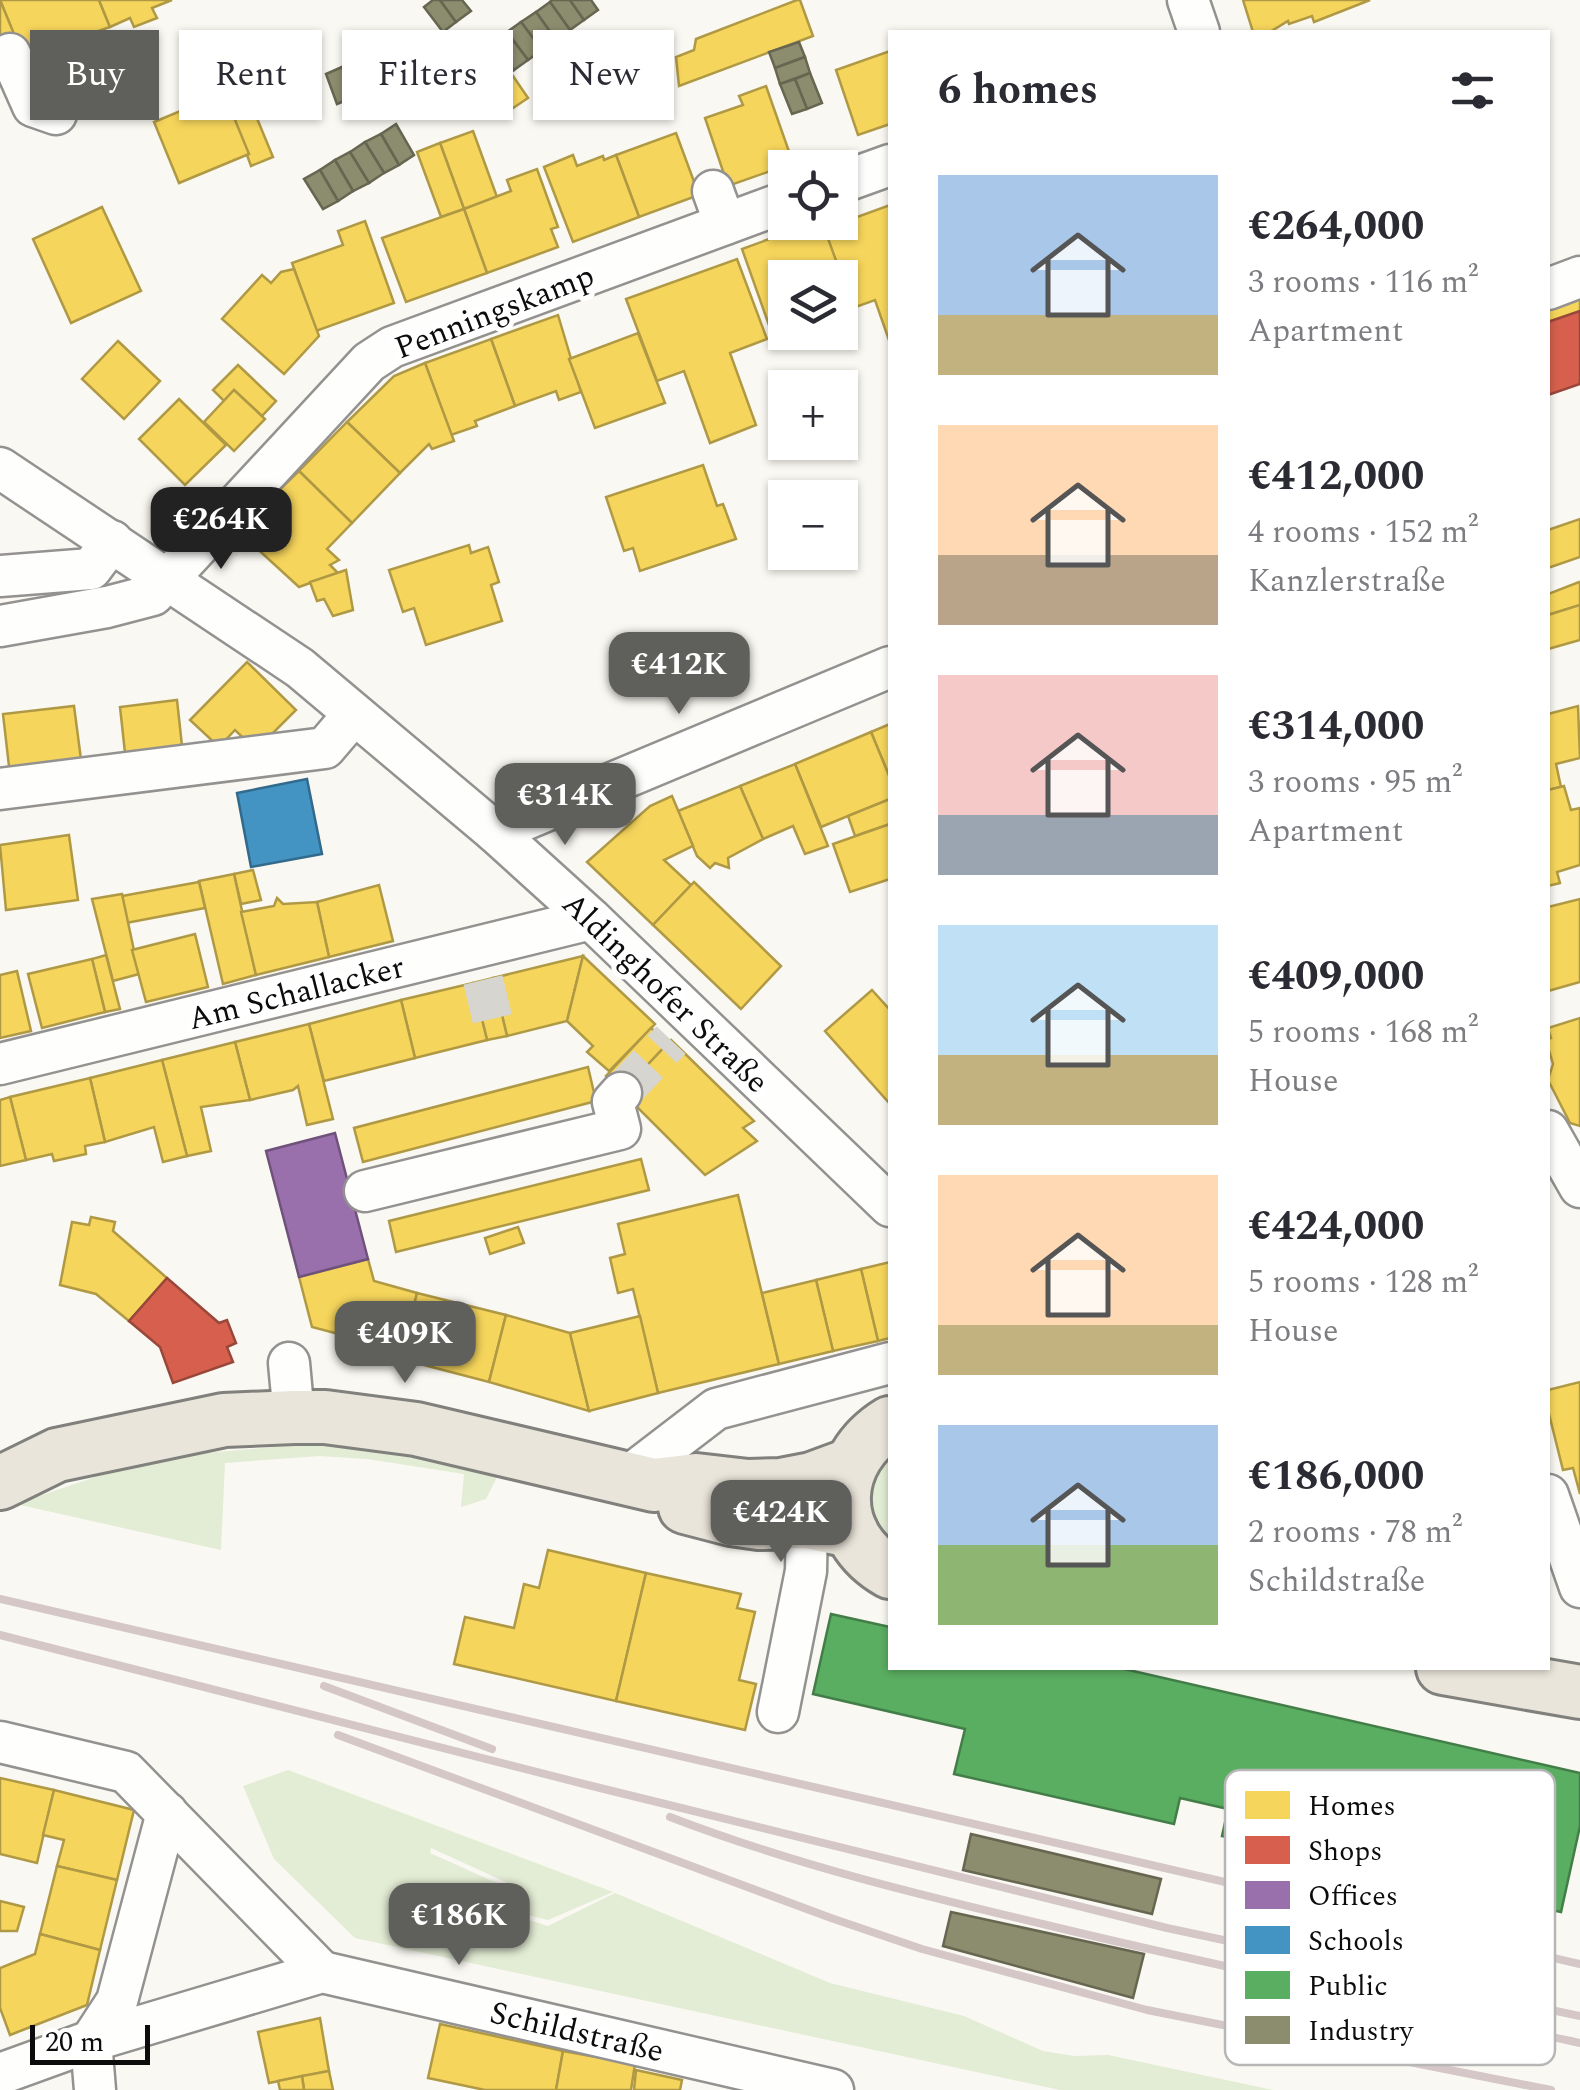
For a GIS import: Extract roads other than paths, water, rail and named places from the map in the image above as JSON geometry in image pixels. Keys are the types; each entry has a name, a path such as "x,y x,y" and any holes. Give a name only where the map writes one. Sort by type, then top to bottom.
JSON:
{"main road":[{"path":"0,1483 76,1450 224,1420 294,1418 416,1429 640,1481 781,1485 850,1466"},
{"path":"829,1527 844,1509 844,1485 860,1448 888,1425"},
{"path":"640,1481 684,1507 731,1520 829,1527 888,1571"},
{"path":"1454,1670 1580,1692"}],"street":[{"path":"1188,0 1198,30"},
{"path":"10,54 30,99"},
{"path":"858,177 888,166"},
{"name":"Penningskamp","path":"0,626 153,595 369,362 392,347 719,207 768,203"},
{"path":"1550,288 1580,277"},
{"name":"Aldinghofer Straße","path":"0,468 300,668 592,919 682,1028 888,1204"},
{"path":"0,576 91,570 112,541"},
{"path":"495,832 888,668"},
{"path":"0,789 325,748 354,714"},
{"name":"Am Schallacker","path":"0,1064 474,966 592,919"},
{"path":"365,1191 620,1129 613,1102 620,1093"},
{"path":"1550,1135 1570,1177"},
{"path":"289,1363 294,1418"},
{"path":"640,1481 716,1409 888,1364"},
{"path":"1550,1509 1580,1588"},
{"path":"778,1712 806,1571 829,1527"},
{"path":"0,1742 126,1772 322,1972"},
{"path":"96,2090 91,2040 116,2001 167,1813"},
{"name":"Schildstraße","path":"0,2074 91,2040 322,1972 833,2090"}],"tunnel":[{"path":"483,980 497,1038"},
{"path":"621,1093 671,1040"}],"railway":[{"path":"0,1599 1225,1882"},
{"path":"0,1635 592,1786 1225,1940"},
{"path":"324,1686 492,1749"},
{"path":"338,1735 922,1949 1147,2010 1225,2025"},
{"path":"670,1817 860,1878 1225,1966"},
{"path":"1555,1958 1580,1964"},
{"path":"1555,2011 1580,2016"},
{"path":"1555,2038 1580,2043"},
{"path":"1425,2065 1551,2090"}]}
